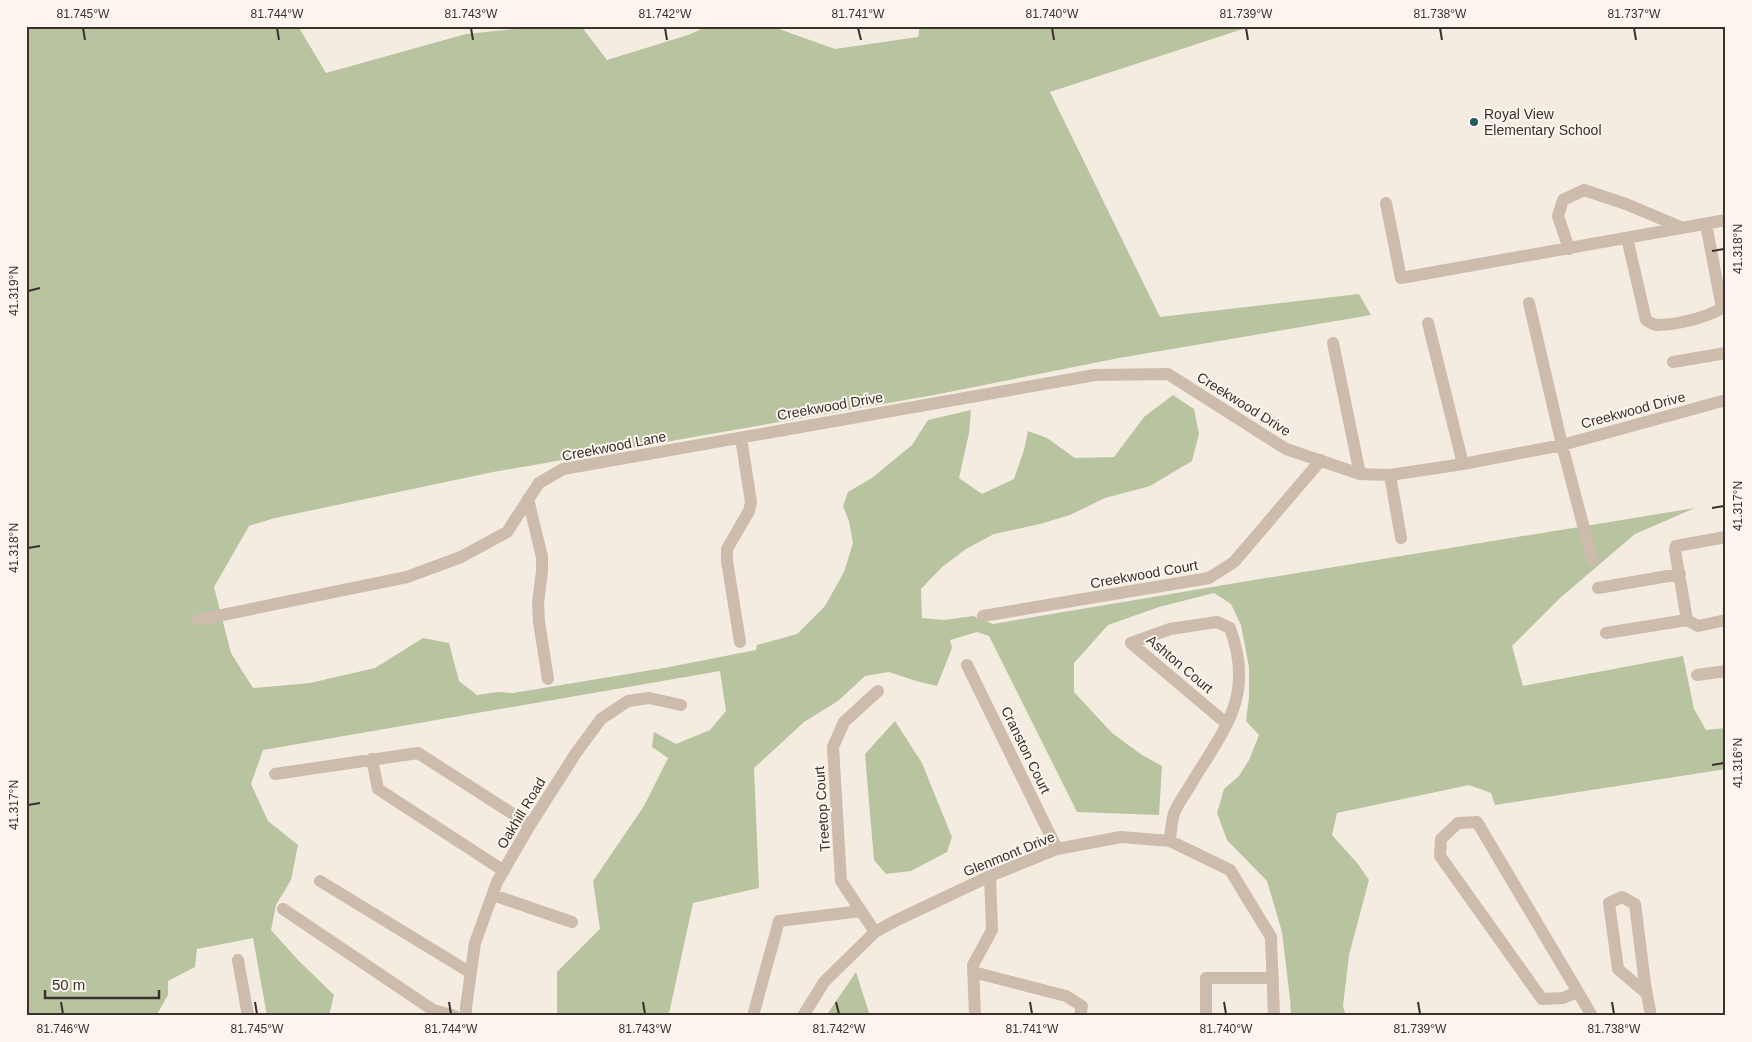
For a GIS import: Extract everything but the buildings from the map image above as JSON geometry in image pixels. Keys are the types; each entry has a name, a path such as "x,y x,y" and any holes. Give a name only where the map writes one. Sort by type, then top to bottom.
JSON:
{"street":[{"path":"1569,249 1558,216 1563,200 1584,190 1626,204 1683,228"},
{"path":"1386,203 1401,278 1726,220"},
{"path":"1627,238 1646,320 1654,325 1677,322 1711,315 1722,308 1706,224"},
{"path":"1528,303 1592,559"},
{"path":"1428,323 1463,464"},
{"path":"1333,343 1360,474"},
{"path":"1673,362 1726,353"},
{"name":"Creekwood Drive","path":"742,438 1095,374 1168,374 1286,448 1360,474 1390,475 1463,464 1562,445 1726,400"},
{"path":"740,642 727,561 728,549 749,510 751,502 742,438"},
{"name":"Creekwood Lane","path":"198,620 407,576 461,557 507,532 539,483 563,469 742,438"},
{"name":"Creekwood Court","path":"983,616 1209,578 1234,562 1321,460"},
{"path":"1390,475 1401,538"},
{"path":"528,499 542,557 538,603 548,679"},
{"path":"1688,620 1675,550 1676,546 1726,537"},
{"path":"1598,588 1680,574"},
{"path":"1606,633 1688,620 1698,626 1726,620"},
{"name":"Ashton Court","path":"1170,841 1174,812 1227,724 1237,702 1240,677 1236,645 1230,628 1217,622 1170,629 1131,643 1227,724"},
{"name":"Cranston Court","path":"967,665 1057,849"},
{"path":"1698,674 1726,670"},
{"name":"Treetop Court","path":"875,932 841,881 832,747 844,722 878,691"},
{"name":"Oakhill Road","path":"466,1016 475,944 493,895 504,870 530,825 576,753 601,719 628,701 648,698 681,705"},
{"path":"275,774 418,753 530,825"},
{"path":"372,759 378,789 504,870"},
{"path":"1578,992 1563,998 1542,999 1440,856 1441,839 1458,823 1477,822 1578,992 1592,1016"},
{"name":"Glenmont Drive","path":"803,1016 824,982 875,932 990,876 1057,849 1121,837 1170,841 1230,870 1271,937 1274,1016"},
{"path":"975,1016 973,965 992,930 990,876"},
{"path":"320,881 471,973"},
{"path":"493,895 572,922"},
{"path":"1646,993 1618,970 1609,903 1622,897 1635,904 1646,993 1651,1016"},
{"path":"283,909 433,1010 455,1016"},
{"path":"753,1016 779,921 861,911"},
{"path":"238,960 248,1016"},
{"path":"973,972 1066,996 1082,1006 1080,1016"},
{"path":"1206,1016 1206,978 1273,978"}],"green space":[{"path":"26,26 298,26 326,73 466,34 544,26 581,26 607,60 688,35 708,26 766,26 835,49 918,37 920,26 1252,26 1050,92 1160,317 1359,294 1371,315 1119,358 934,395 493,472 275,518 249,526 214,587 231,653 253,688 310,683 375,668 423,638 449,643 459,681 477,695 498,692 513,693 664,668 756,650 757,645 797,634 825,606 844,572 853,543 849,521 843,506 848,492 872,478 912,445 928,420 971,410 969,433 959,478 982,494 1014,479 1028,431 1047,438 1075,458 1114,457 1144,417 1173,395 1194,409 1199,434 1192,461 1150,486 1105,498 1070,515 994,534 966,549 942,567 921,589 922,618 944,620 973,616 993,624 1695,508 1635,534 1560,598 1512,646 1523,686 1683,656 1694,709 1706,730 1726,728 1726,769 1495,805 1491,793 1469,785 1337,813 1332,835 1358,864 1369,880 1349,955 1343,1006 1346,1016 1291,1016 1282,932 1267,881 1227,840 1217,813 1224,789 1239,776 1249,760 1259,735 1246,721 1249,697 1249,667 1241,625 1231,604 1214,593 1159,607 1108,625 1074,663 1074,692 1112,733 1142,755 1162,766 1159,815 1077,812 989,636 977,632 950,640 952,648 937,686 889,672 865,676 838,701 804,722 754,768 759,888 693,903 668,1016 557,1016 557,972 600,929 593,881 644,806 668,758 652,747 654,732 676,744 710,730 726,711 720,671 263,750 251,784 268,821 298,845 291,880 276,905 271,930 334,995 329,1016 267,1016 253,938 197,949 195,967 168,981 168,995 156,1016 26,1016"},
{"path":"895,721 922,763 952,837 947,852 911,871 886,874 874,860 865,754"},
{"path":"856,972 870,1016 826,1016"}],"place":[{"name":"Royal View Elementary School","path":"1474,122"}]}
